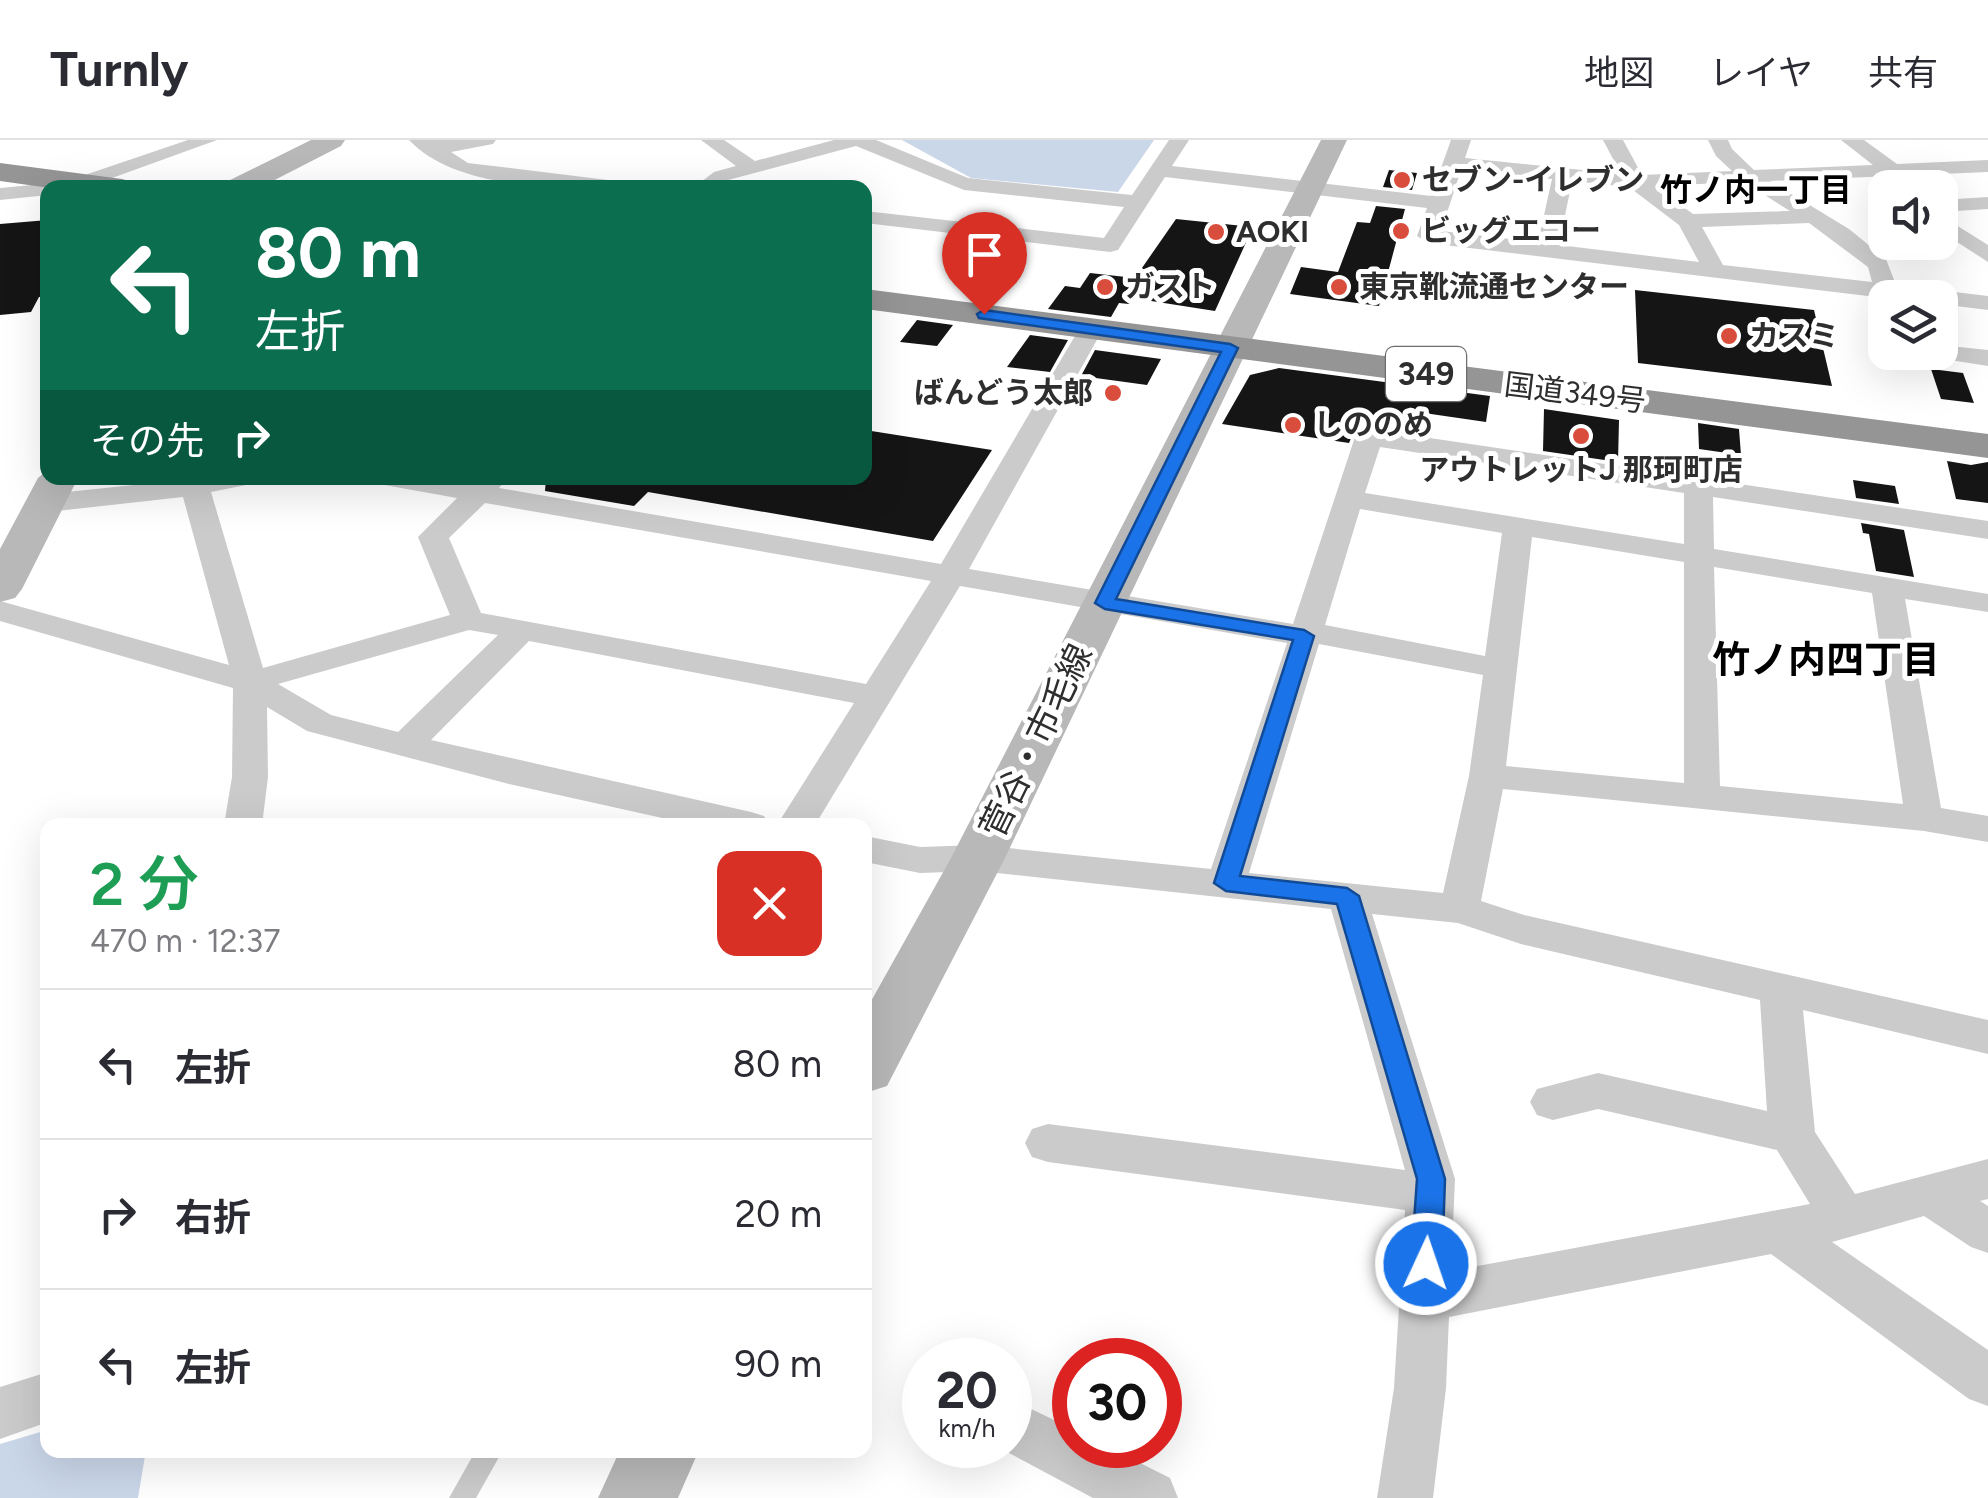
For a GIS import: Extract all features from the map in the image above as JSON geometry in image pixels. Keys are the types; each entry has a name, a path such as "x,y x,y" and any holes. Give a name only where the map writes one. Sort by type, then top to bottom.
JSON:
{"highway":[{"path":"0,172 66,180"},
{"path":"0,184 40,189"},
{"name":"国道349号","path":"872,287 1234,342 1988,446"},
{"name":"国道349号","path":"872,299 1091,329 1234,342 1988,433"}],"street":[{"path":"89,180 207,140"},
{"path":"252,180 332,140"},
{"path":"426,145 486,140"},
{"path":"711,140 752,168"},
{"path":"715,180 857,140 964,184 1136,202"},
{"path":"872,218 1110,244 1180,140"},
{"name":"菅谷・市毛線","path":"872,1056 978,858 1334,140"},
{"path":"1461,140 1428,236 1868,291"},
{"path":"1613,140 1635,181 1688,222 1714,270"},
{"path":"1718,140 1724,152 1751,178 1841,234 1878,264 1883,280"},
{"path":"1851,140 1893,170 1988,166"},
{"path":"426,145 462,168 559,180"},
{"path":"1454,163 1635,181 1868,171"},
{"path":"1157,170 1439,203"},
{"path":"1548,250 1563,176"},
{"path":"0,194 40,190"},
{"path":"1958,214 1988,203"},
{"path":"1688,222 1810,217"},
{"path":"1841,234 1868,232"},
{"path":"1958,232 1988,255"},
{"path":"1958,300 1988,303"},
{"path":"800,818 950,576 1091,329"},
{"path":"1958,354 1988,358"},
{"path":"1226,883 1369,437 1988,530"},
{"path":"0,589 53,490 205,485"},
{"path":"468,620 433,536 486,486 950,576 1304,636 1323,634 1497,668"},
{"path":"1698,486 1702,797"},
{"path":"195,487 250,682 250,778 244,818"},
{"path":"1351,498 1988,602"},
{"path":"1460,909 1487,776 1497,668 1518,526"},
{"path":"1886,586 1924,818"},
{"path":"0,612 250,682 320,723 721,818"},
{"path":"250,682 468,620 875,696"},
{"path":"406,745 522,630"},
{"path":"1487,776 1924,818 1988,829"},
{"path":"872,850 920,860 978,858 1460,909 1521,929 1988,1037"},
{"path":"1347,896 1431,1179 1420,1388 1405,1498"},
{"path":"1780,989 1792,1135 1844,1218"},
{"path":"1553,1102 1598,1090 1792,1135"},
{"path":"1048,1144 1430,1193"},
{"path":"1425,1299 1844,1218 1988,1178"},
{"path":"1929,1194 1988,1232"},
{"path":"1778,1231 1988,1380"},
{"path":"0,1414 40,1400"},
{"path":"1032,1437 1150,1498"}],"lane":[{"path":"462,1498 485,1458"}],"water":[{"path":"902,140 1154,140 1118,192 971,178"},
{"path":"40,1432 40,1458 145,1458 138,1498 0,1498 0,1444"}],"building":[{"path":"1389,170 1417,173 1412,190 1383,187"},
{"path":"1376,206 1405,209 1379,306 1290,294 1301,267 1338,272 1357,222 1370,223"},
{"path":"1176,219 1253,227 1215,311 1132,298 1129,304 1119,303 1111,317 1048,309 1065,286 1080,288 1090,273 1135,278"},
{"path":"40,221 40,297 31,312 0,315 0,224"},
{"name":"カスミ","path":"1635,290 1814,310 1832,386 1638,363"},
{"path":"917,320 953,325 937,346 900,342"},
{"path":"1030,335 1068,340 1050,372 1007,367"},
{"path":"1095,350 1161,359 1147,385 1081,376"},
{"path":"1279,368 1490,396 1486,422 1424,413 1419,433 1370,425 1353,434 1349,443 1222,424 1250,375"},
{"path":"1931,370 1963,373 1974,403 1941,399"},
{"name":"アウトレットJ 那珂町店","path":"1544,409 1619,420 1618,462 1543,451"},
{"path":"1698,423 1739,429 1741,455 1699,449"},
{"path":"872,431 992,450 933,541 648,492 634,506 545,491 545,485 872,485"},
{"path":"1947,461 1971,465 1988,462 1988,503 1956,499"},
{"path":"1853,480 1895,486 1899,504 1856,498"},
{"path":"1861,523 1904,530 1914,577 1876,571 1869,534 1863,533"}],"place":[{"name":"セブン-イレブン","path":"1402,180"},
{"name":"ビッグエコー","path":"1401,231"},
{"name":"AOKI","path":"1216,232"},
{"name":"ガスト","path":"1105,287"},
{"name":"東京靴流通センター","path":"1339,287"},
{"name":"カスミ","path":"1729,336"},
{"name":"ばんどう太郎","path":"1113,393"},
{"name":"しののめ","path":"1293,425"},
{"name":"アウトレットJ 那珂町店","path":"1581,436"}],"district":[{"name":"竹ノ内一丁目","path":"1756,190"},
{"name":"竹ノ内四丁目","path":"1826,660"}],"route":[{"path":"984,314 1230,348 1105,603 1304,636 1226,883 1347,896 1431,1179 1426,1264"}]}
